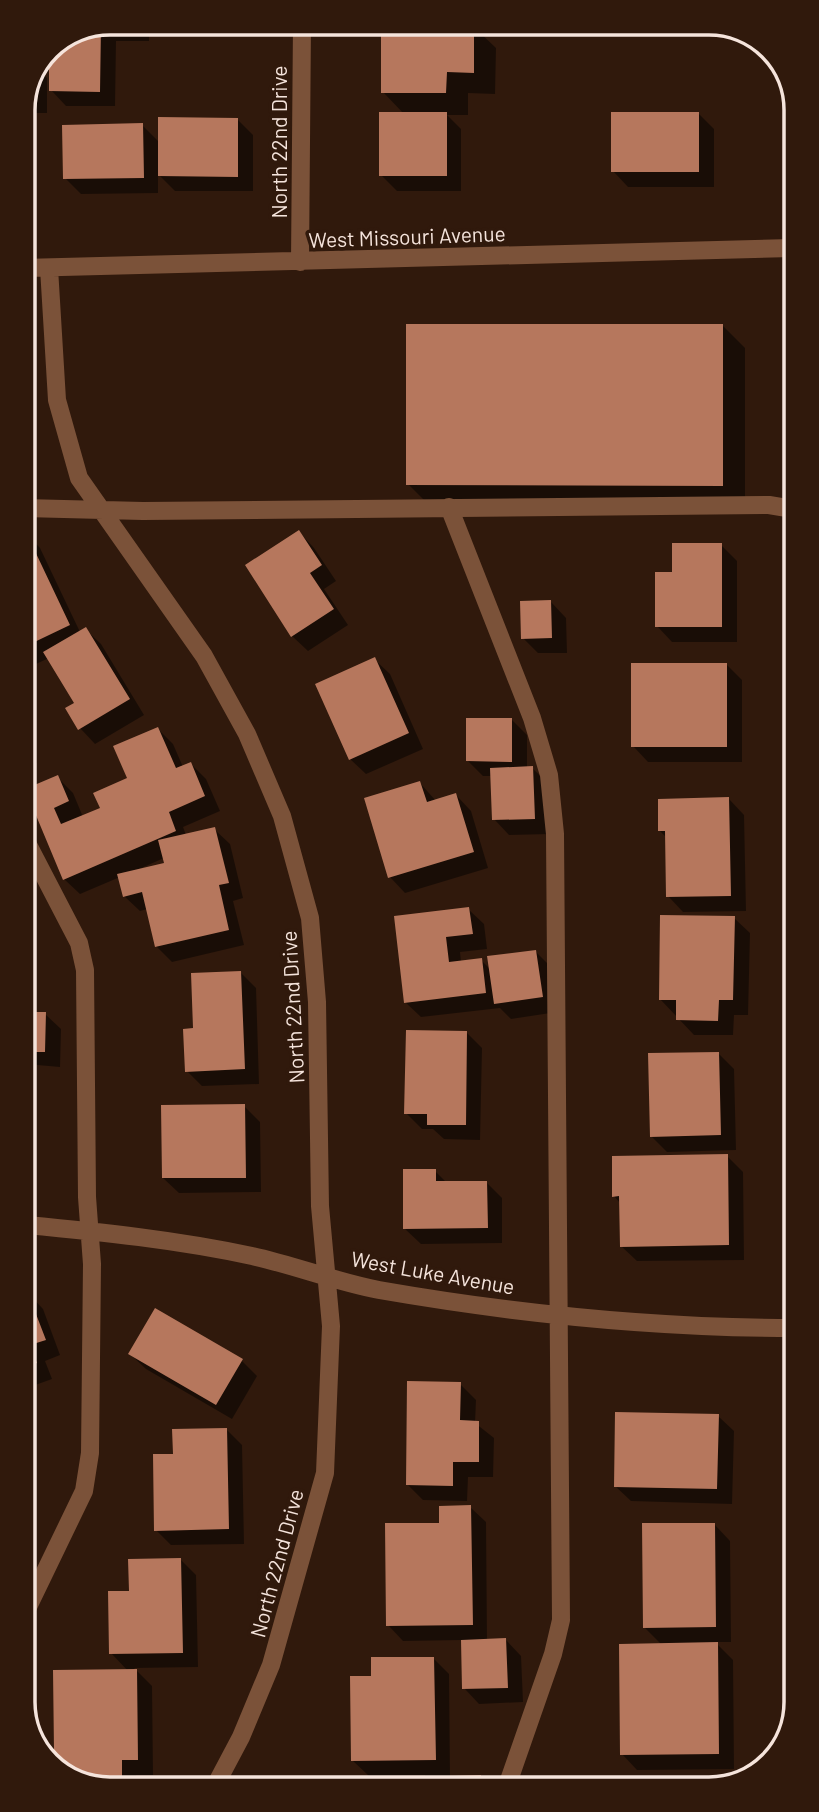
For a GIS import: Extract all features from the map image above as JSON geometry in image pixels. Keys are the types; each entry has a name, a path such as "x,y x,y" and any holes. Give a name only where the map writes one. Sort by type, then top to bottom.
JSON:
{"street":[{"name":"North 22nd Drive","path":"300,262 302,35"},
{"name":"West Missouri Avenue","path":"35,268 784,248"},
{"name":"North 22nd Drive","path":"49,268 57,400 79,478 204,656 247,734 282,816 310,918 317,1002 320,1206 331,1326 324,1474 271,1665 241,1737 220,1777"},
{"path":"35,508 769,505 784,508"},
{"path":"449,507 532,718 549,775 555,834 561,1620 553,1654 511,1777"},
{"path":"35,858 79,943 85,970 90,1453 84,1491 35,1592"},
{"name":"West Luke Avenue","path":"35,1226 89,1231 251,1256 381,1290 559,1316 657,1325 784,1328"}],"building":[{"path":"381,35 474,35 474,73 447,72 446,93 381,93"},
{"path":"101,36 100,92 49,91 49,67 57,57 81,41"},
{"path":"379,112 447,112 447,176 379,176"},
{"path":"611,112 699,112 699,172 611,172"},
{"path":"158,117 238,118 238,177 158,176"},
{"path":"143,123 144,178 63,179 62,125"},
{"path":"406,324 723,324 723,486 406,485"},
{"path":"299,530 322,565 310,573 334,609 291,637 245,565"},
{"path":"672,543 722,543 722,627 655,627 655,572 672,572"},
{"path":"35,551 70,625 35,642"},
{"path":"551,600 552,638 521,639 520,601"},
{"path":"86,627 130,699 78,730 65,708 74,703 43,652"},
{"path":"375,657 409,733 349,760 315,684"},
{"path":"631,663 727,663 727,747 631,747"},
{"path":"466,718 512,718 512,762 466,761"},
{"path":"158,727 176,768 191,762 205,796 169,812 176,831 63,880 35,813 35,785 58,775 69,801 54,808 61,824 100,808 93,793 127,778 113,746"},
{"path":"533,766 535,819 492,820 490,768"},
{"path":"420,781 427,802 456,793 474,852 388,878 364,798"},
{"path":"729,797 731,896 666,897 665,831 658,831 658,799"},
{"path":"215,827 229,883 219,885 229,930 155,947 142,892 123,897 117,874 164,863 158,840"},
{"path":"469,907 473,934 446,937 449,962 482,958 486,993 404,1003 394,916"},
{"path":"660,915 735,916 733,1000 719,1000 718,1021 676,1020 676,1000 659,1000"},
{"path":"536,950 543,997 494,1004 487,956"},
{"path":"241,971 245,1069 185,1072 183,1029 193,1028 191,973"},
{"path":"35,1012 46,1012 45,1052 35,1052"},
{"path":"406,1030 467,1031 466,1125 427,1125 427,1114 404,1114"},
{"path":"719,1052 721,1135 650,1137 648,1053"},
{"path":"245,1104 246,1178 162,1178 161,1105"},
{"path":"728,1154 729,1245 620,1247 619,1196 612,1197 612,1156"},
{"path":"403,1169 436,1169 436,1181 487,1181 488,1228 403,1229"},
{"path":"155,1308 243,1359 216,1405 128,1354"},
{"path":"35,1311 46,1340 35,1343"},
{"path":"407,1381 461,1382 460,1420 479,1421 479,1462 453,1462 453,1486 406,1485"},
{"path":"615,1412 719,1414 717,1489 614,1487"},
{"path":"227,1428 229,1529 154,1531 153,1454 173,1454 172,1429"},
{"path":"471,1505 473,1625 386,1626 385,1523 439,1523 439,1506"},
{"path":"642,1523 715,1523 716,1627 643,1628"},
{"path":"181,1558 183,1653 109,1654 108,1591 129,1591 128,1559"},
{"path":"506,1638 508,1688 462,1689 461,1640"},
{"path":"718,1642 719,1754 620,1755 619,1644"},
{"path":"371,1657 434,1657 436,1760 351,1761 350,1676 371,1676"},
{"path":"137,1669 138,1760 122,1760 122,1777 86,1773 64,1762 53,1751 53,1670"},
{"path":"481,1775 481,1777 424,1777"}]}
